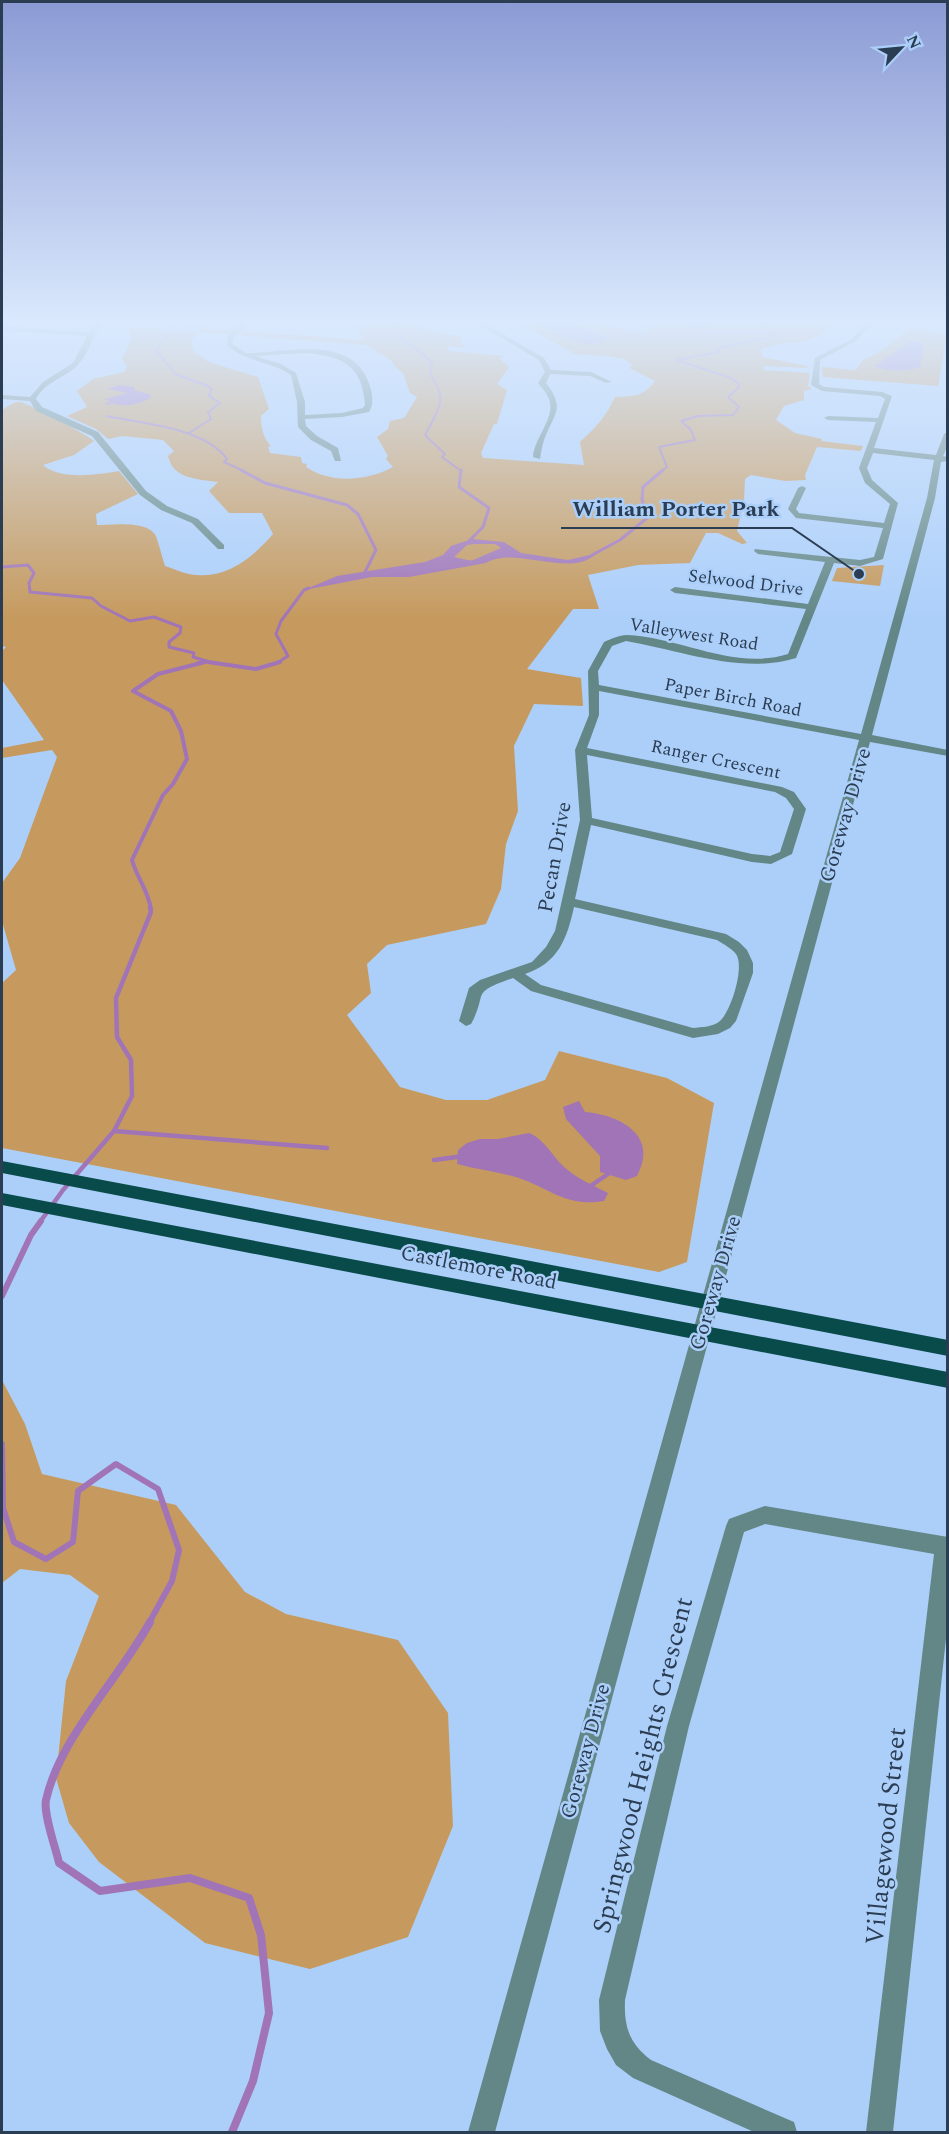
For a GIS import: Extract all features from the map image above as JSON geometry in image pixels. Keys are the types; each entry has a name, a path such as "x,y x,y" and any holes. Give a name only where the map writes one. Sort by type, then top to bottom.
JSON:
{"main road":[{"name":"Castlemore Road","path":"2,1167 948,1348"},
{"name":"Castlemore Road","path":"2,1199 948,1380"}],"street":[{"path":"63,420 95,434 143,493 164,508 195,521 220,547"},
{"path":"301,420 302,427 314,438 335,450 338,459"},
{"path":"537,457 538,438 550,420"},
{"path":"758,551 830,560 874,562 878,559 894,505 893,500 872,485 863,474 863,468 881,420 870,420"},
{"name":"Goreway Drive","path":"481,2133 866,740 948,434"},
{"path":"870,450 943,458"},
{"path":"802,488 792,509 796,515 888,526"},
{"name":"Valleywest Road","path":"593,687 594,671 608,644 625,638 746,660 784,660 792,656 830,560"},
{"name":"Selwood Drive","path":"675,590 812,607"},
{"name":"Paper Birch Road","path":"593,687 866,740 948,753"},
{"name":"Pecan Drive","path":"466,1021 474,992 485,983 537,965 552,949 562,931 586,820 581,750 594,716 593,687"},
{"name":"Ranger Crescent","path":"581,750 778,789 790,795 800,809 786,854 771,860 752,858 586,820"},
{"path":"516,974 536,988 680,1030 708,1032 723,1027 729,1021 748,964 745,953 732,942 721,937 570,902"},
{"name":"Springwood Heights Crescent","path":"784,2133 635,2064 617,2046 610,2023 612,2000 678,1726 736,1526 765,1515 946,1547"},
{"name":"Villagewood Street","path":"880,2133 946,1547"}],"shaded area":[{"path":"2,420 58,420 94,441 74,455 43,465 50,470 68,475 119,471 138,494 96,514 97,525 131,524 148,528 157,539 165,566 193,575 219,573 240,564 273,534 262,513 229,513 209,491 218,482 180,474 171,464 168,456 174,451 163,440 122,436 108,439 96,429 75,420 261,420 263,432 271,446 268,447 270,453 301,457 302,463 307,464 306,467 316,472 326,476 349,479 383,472 393,467 386,459 388,456 377,437 388,429 390,421 397,420 498,420 481,453 483,458 584,465 580,442 601,420 776,420 795,433 822,439 821,441 863,446 861,451 817,447 805,475 806,480 785,481 751,475 745,479 744,501 737,531 747,543 742,544 718,533 706,533 690,563 638,565 588,575 599,609 573,609 527,669 581,678 583,706 534,704 514,746 518,811 506,844 501,889 486,924 387,945 367,964 371,993 347,1015 400,1087 446,1100 487,1100 545,1080 559,1051 667,1078 714,1103 687,1262 659,1272 2,1148 2,983 16,970 2,921 2,883 20,858 57,757 52,750 2,758 2,748 44,740 2,680 2,651 6,647 2,646"},
{"path":"472,539 504,542 521,553 568,560 598,553 588,560 570,563 519,558 496,559 486,563 409,577 372,577 304,590 337,576 425,562 443,555 451,546","holes":["495,544 501,548 471,561 454,557 467,545"]},
{"path":"884,565 880,586 832,581 837,568"},
{"path":"579,1101 585,1112 623,1123 640,1139 643,1162 637,1176 626,1180 600,1172 600,1156 566,1119 563,1107"},
{"path":"529,1133 543,1143 568,1170 608,1193 604,1201 566,1199 512,1176 457,1164 458,1150 467,1143 480,1139 498,1139"},
{"path":"2,1380 25,1424 42,1474 176,1505 245,1592 286,1614 398,1640 448,1713 453,1826 408,1937 310,1969 205,1943 99,1862 69,1823 56,1778 66,1681 99,1596 70,1575 20,1569 2,1583"}],"waterway":[{"path":"125,420 172,428 204,440 227,459 224,462 244,471"},
{"path":"189,433 210,420"},
{"path":"433,420 425,435 445,454 442,457 461,471"},
{"path":"661,471 667,467 659,447 695,440 691,430 681,421 686,420"},
{"path":"241,470 265,483 347,505 358,514 376,550 363,576"},
{"path":"592,555 620,540 647,518 642,499 643,487 663,470"},
{"path":"461,471 459,487 489,508 483,527 468,542"},
{"path":"453,560 471,562"},
{"path":"2,567 28,565 34,573 29,583 30,592 92,598 101,606 130,621 154,617 181,627 180,633 169,642 169,647 194,653 193,657 211,662"},
{"path":"277,663 288,656 276,634 281,621 304,590 309,588"},
{"path":"151,909 132,860 163,795 173,784 187,759 181,731 171,711 133,691 158,674 205,662 197,663"},
{"path":"211,662 256,669 277,663"},
{"path":"114,1131 132,1096 131,1060 117,1037 116,998 151,912 150,907"},
{"path":"40,1222 63,1190 114,1131"},
{"path":"114,1131 327,1148"},
{"path":"434,1160 464,1156"},
{"path":"589,1187 611,1172"},
{"path":"2,1296 31,1235 41,1221"},
{"path":"2,1444 3,1508 14,1542 46,1559 73,1542 78,1491 116,1464 158,1489 179,1550 172,1581 149,1623"},
{"path":"150,1622 64,1754 53,1777 46,1800 46,1813 59,1863 100,1891 190,1878 249,1898 261,1935 269,2013 253,2081 232,2132"}],"place":[{"name":"William Porter Park","path":"859,574"}]}
